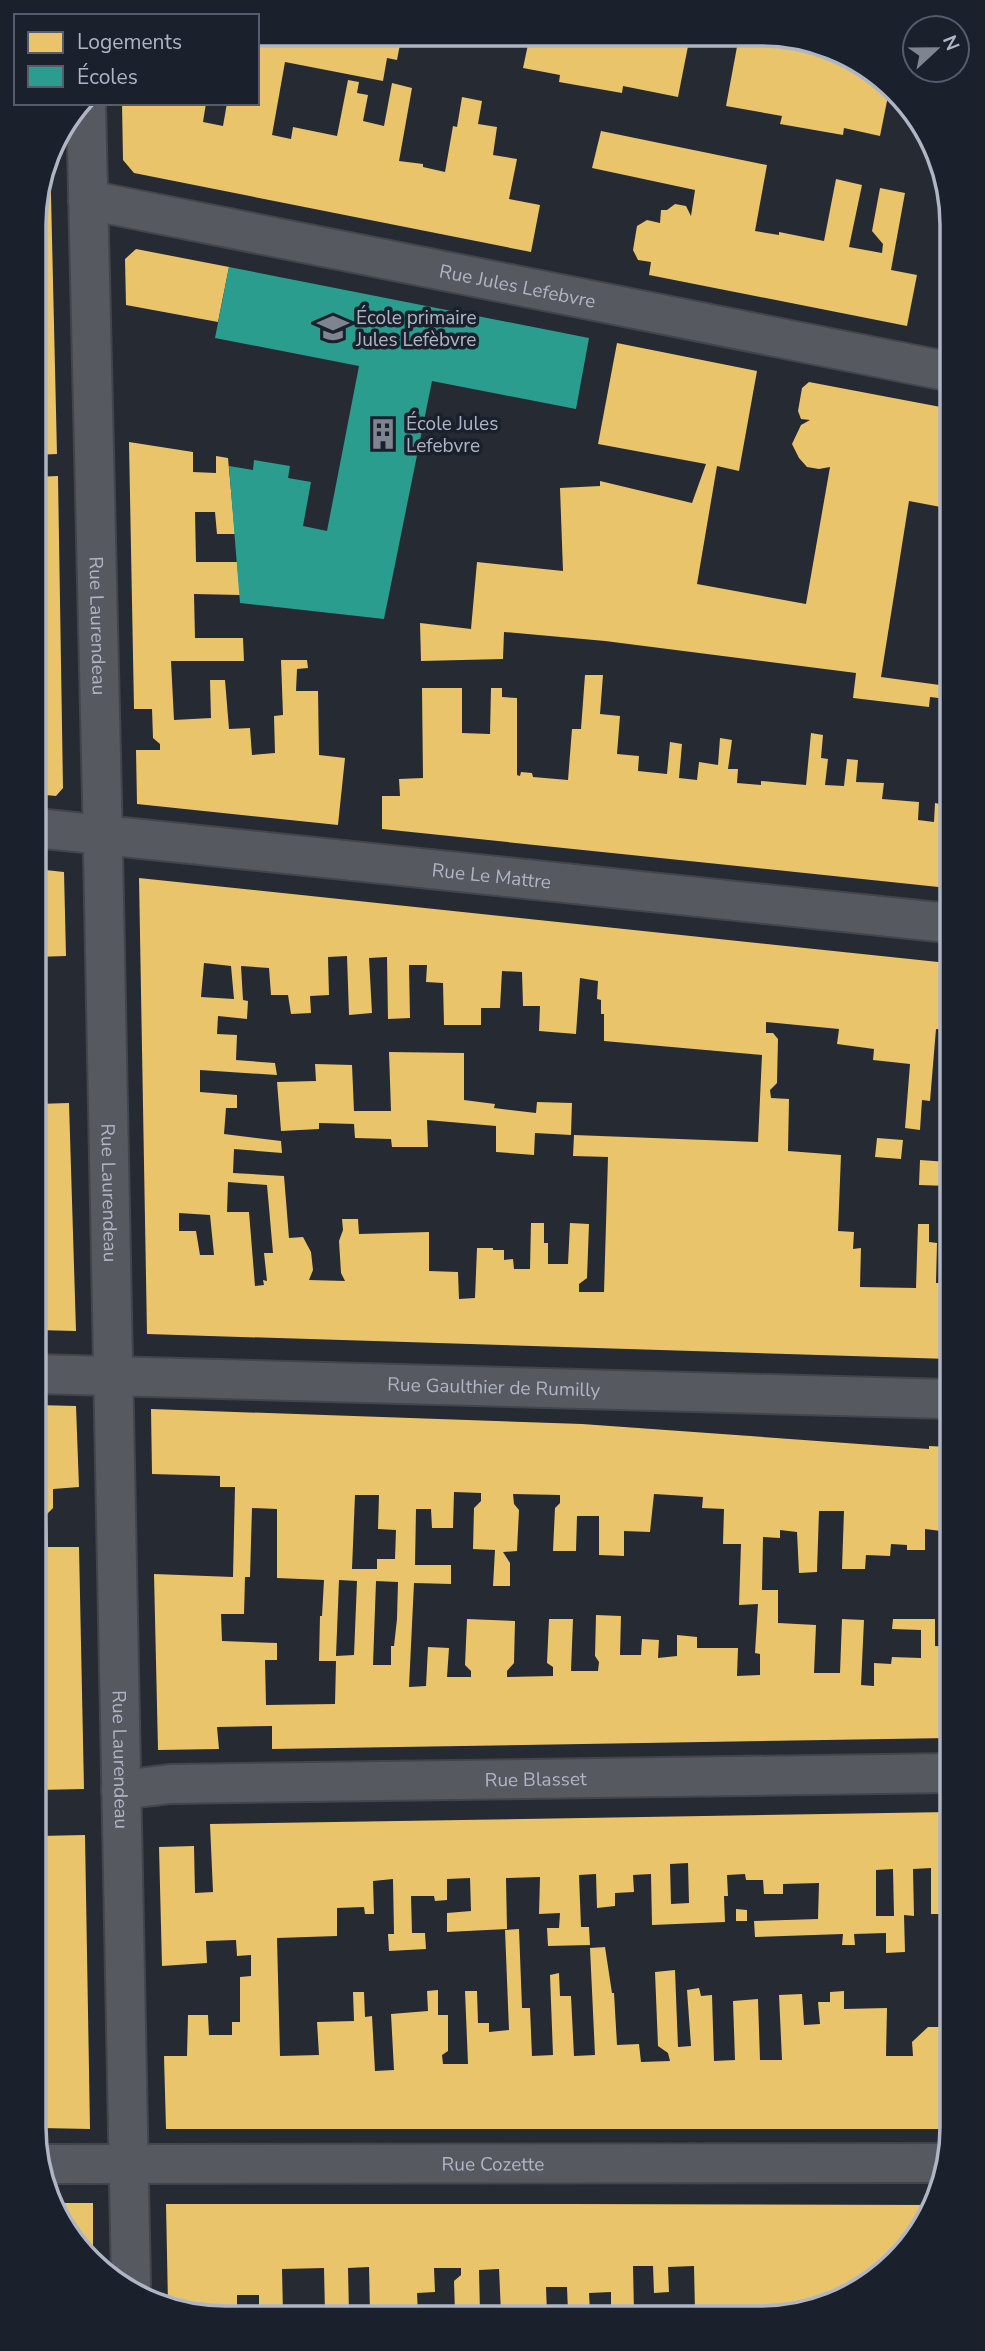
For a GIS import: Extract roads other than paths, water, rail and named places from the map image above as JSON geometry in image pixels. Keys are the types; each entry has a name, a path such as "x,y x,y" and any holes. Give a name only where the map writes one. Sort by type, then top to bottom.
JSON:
{"street":[{"name":"Rue Laurendeau","path":"86,110 131,2279"},
{"name":"Rue Jules Lefebvre","path":"88,200 940,370"},
{"name":"Rue Le Mattre","path":"46,829 940,922"},
{"name":"Rue Gaulthier de Rumilly","path":"46,1374 939,1399"},
{"name":"Rue Blasset","path":"121,1790 170,1784 939,1773"},
{"name":"Rue Cozette","path":"50,2164 936,2163"}],"place":[{"name":"École primaire Jules Lefèbvre","path":"333,328"},
{"name":"École Jules Lefebvre","path":"383,434"}]}
